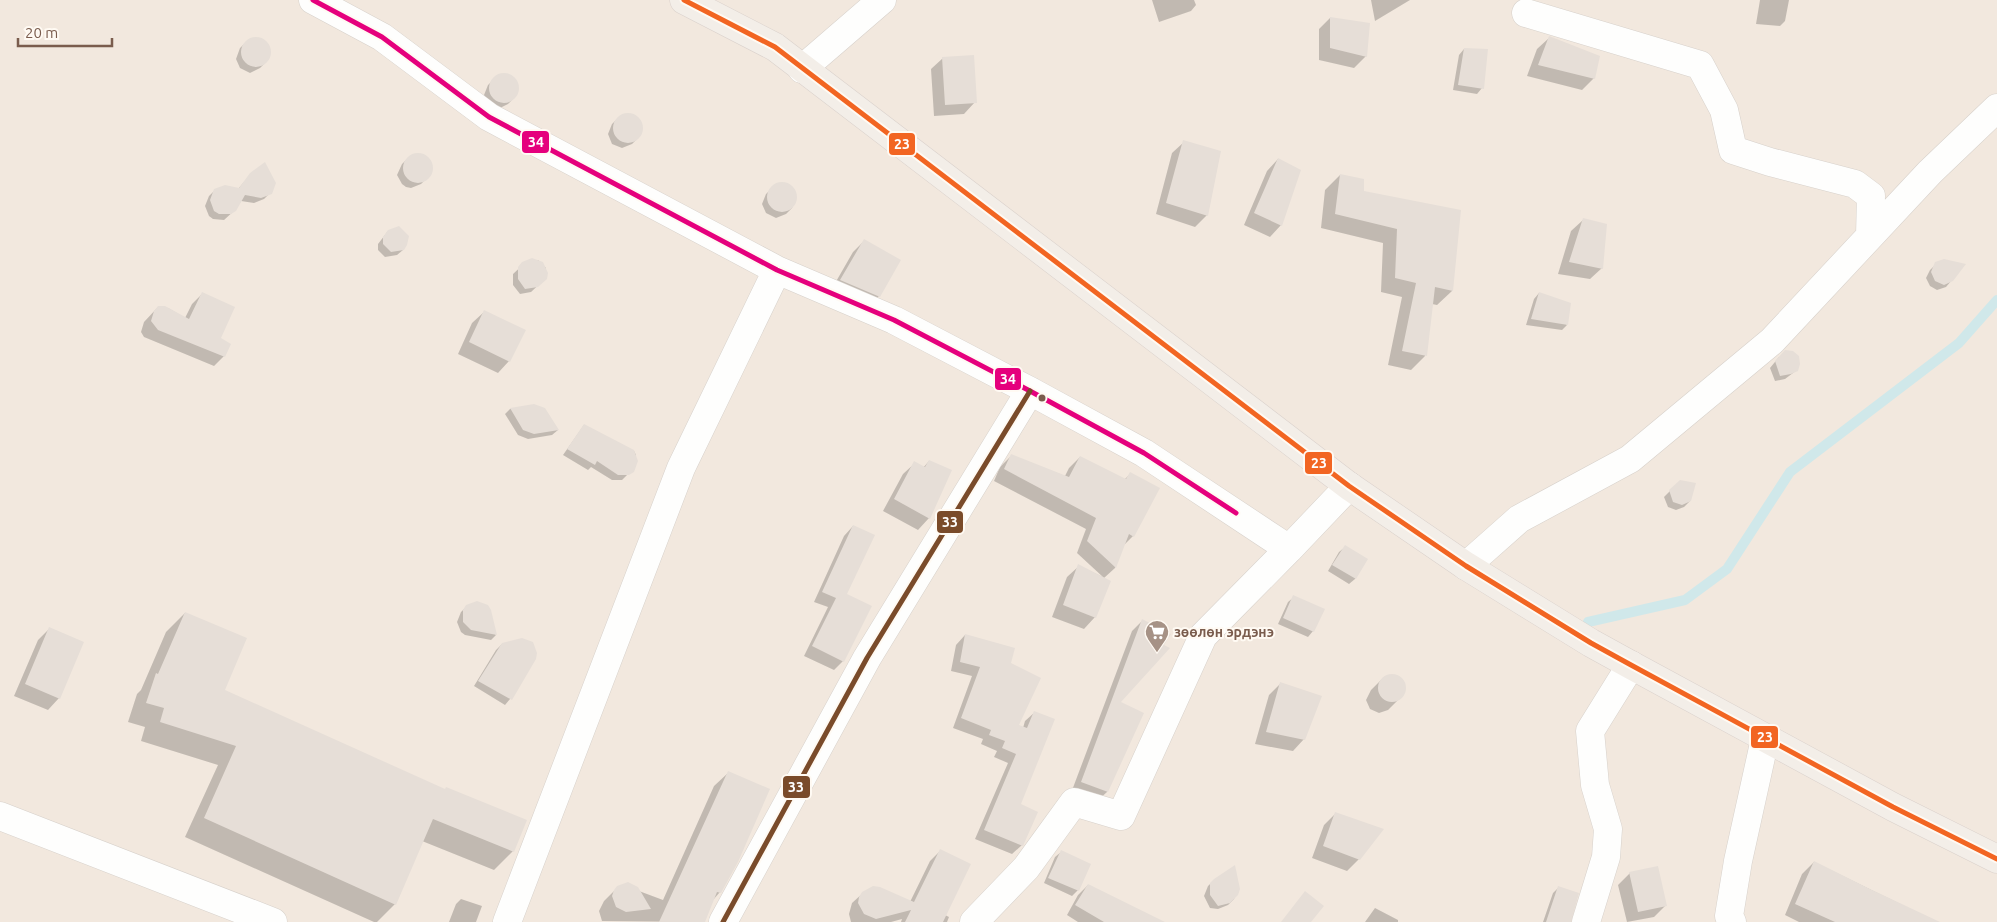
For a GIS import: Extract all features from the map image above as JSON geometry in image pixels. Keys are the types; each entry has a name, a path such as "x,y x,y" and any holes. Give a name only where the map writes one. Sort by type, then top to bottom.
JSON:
{"main road":[{"path":"684,0 775,47 1349,486 1466,566 1591,643 1893,808 1997,859"}],"street":[{"path":"313,0 382,38 488,117 777,270 894,320 1030,391 1144,453 1289,549"},
{"path":"802,69 882,0"},
{"path":"1526,13 1700,66 1724,110 1734,150 1770,162 1855,184 1871,196 1870,236"},
{"path":"1466,566 1519,519 1630,460 1772,341 1930,172 1997,108"},
{"path":"507,922 681,468 777,270"},
{"path":"723,922 867,658 1030,391"},
{"path":"974,922 1026,868 1074,802 1121,816 1203,636 1349,486"},
{"path":"1586,922 1606,857 1608,829 1596,785 1590,731 1631,665"},
{"path":"1732,922 1729,916 1738,861 1765,739"},
{"path":"0,816 273,922"}],"shaded area":[{"path":"0,0 1997,0 1997,922 0,922"}],"building":[{"path":"1330,17 1370,23 1367,57 1330,48"},
{"path":"1549,36 1600,56 1595,79 1538,65"},
{"path":"256,37 267,41 271,52 267,63 256,67 245,63 241,52 245,41"},
{"path":"1464,48 1488,49 1484,89 1458,85"},
{"path":"974,55 977,103 945,105 942,57"},
{"path":"504,73 515,77 519,88 515,99 504,103 493,99 489,88 493,77"},
{"path":"628,113 639,117 643,128 639,139 628,143 617,139 613,128 617,117"},
{"path":"1183,140 1221,151 1208,216 1166,203"},
{"path":"418,153 429,157 433,168 429,179 418,183 407,179 403,168 407,157"},
{"path":"1278,158 1301,170 1282,226 1254,213"},
{"path":"265,162 276,183 272,194 261,198 245,195 236,211 231,214 219,214 214,211 210,200 214,189 225,185 239,188 250,173"},
{"path":"1340,174 1364,179 1364,191 1461,210 1453,291 1435,287 1427,356 1402,351 1416,283 1395,278 1397,229 1335,214"},
{"path":"782,182 793,186 797,197 793,208 782,212 771,208 767,197 771,186"},
{"path":"1583,218 1607,224 1603,269 1569,262"},
{"path":"399,226 409,236 407,245 404,250 391,252 383,244 383,237 388,230"},
{"path":"864,239 901,260 880,297 840,280"},
{"path":"532,258 543,262 548,273 547,279 538,287 525,289 518,279 518,267 522,262"},
{"path":"1944,259 1966,264 1953,281 1944,285 1935,281 1931,272 1935,262"},
{"path":"202,292 235,307 221,338 231,344 225,357 158,330 151,321 154,311 158,306 165,306 189,319"},
{"path":"1539,292 1571,303 1568,325 1531,319"},
{"path":"484,310 526,330 510,362 469,342"},
{"path":"1785,350 1793,351 1799,356 1800,364 1798,371 1780,376 1775,361"},
{"path":"534,404 545,408 559,430 534,434 523,430 510,408"},
{"path":"584,424 634,450 638,461 634,472 629,475 618,475 597,461 595,465 567,449"},
{"path":"1011,454 1069,477 1080,456 1126,479 1130,472 1160,488 1134,537 1129,534 1116,568 1087,541 1096,518 1004,469"},
{"path":"929,460 952,470 930,519 894,499 914,461 925,467"},
{"path":"1680,480 1696,483 1691,501 1682,505 1673,502 1669,490"},
{"path":"853,525 875,535 847,594 872,606 844,662 812,646 836,598 822,592"},
{"path":"1345,545 1368,559 1356,579 1332,565"},
{"path":"1078,564 1111,581 1096,618 1063,605"},
{"path":"1293,595 1325,609 1314,632 1283,618"},
{"path":"477,601 488,605 491,610 497,635 471,630 463,622 463,610 466,605"},
{"path":"185,612 247,638 225,690 445,789 446,787 527,820 514,852 433,819 396,905 204,818 236,746 160,722 164,708 146,703 156,673 158,674"},
{"path":"1142,619 1171,634 1164,645 1170,648 1121,702 1144,713 1108,792 1081,782"},
{"path":"49,627 84,642 60,699 25,684"},
{"path":"965,634 1015,648 1011,663 1041,678 1019,725 1027,728 1034,711 1055,719 1021,804 1038,812 1023,846 984,830 1016,754 1002,748 1005,741 989,735 991,730 961,718 980,667 960,662"},
{"path":"522,638 533,642 537,653 536,659 512,700 478,681 502,643"},
{"path":"1392,674 1402,678 1406,688 1402,698 1392,702 1382,698 1378,688 1382,678"},
{"path":"1280,682 1322,696 1305,740 1266,732"},
{"path":"728,771 770,789 738,862 721,893 717,892 705,922 659,922"},
{"path":"1335,812 1384,829 1360,860 1323,846"},
{"path":"940,849 971,864 943,922 905,922 911,910 876,919 864,914 858,903 859,897 862,892 873,886 880,887 914,902"},
{"path":"1061,850 1091,864 1079,891 1048,878"},
{"path":"1814,861 1940,922 1835,922 1795,904"},
{"path":"1235,865 1240,889 1238,895 1230,903 1218,906 1210,895 1210,883"},
{"path":"1658,866 1667,906 1638,912 1629,872"},
{"path":"628,882 638,887 651,909 626,912 616,907 612,896 614,890 617,886"},
{"path":"1088,884 1165,922 1104,922 1075,905"},
{"path":"1558,886 1579,893 1571,922 1546,922"},
{"path":"1305,891 1324,906 1311,922 1281,922"}],"waterway":[{"path":"1588,622 1685,600 1727,569 1790,472 1959,343 1997,300"}],"transit line":[{"name":"34","path":"313,0 382,37 489,117 777,270 894,320 1030,391 1144,453 1236,513"},
{"name":"23","path":"684,0 775,47 1349,486 1466,566 1591,643 1893,807 1997,859"},
{"name":"33","path":"723,922 867,658 1030,391"}],"place":[{"name":"зөөлөн эрдэнэ","path":"1157,653"}]}
